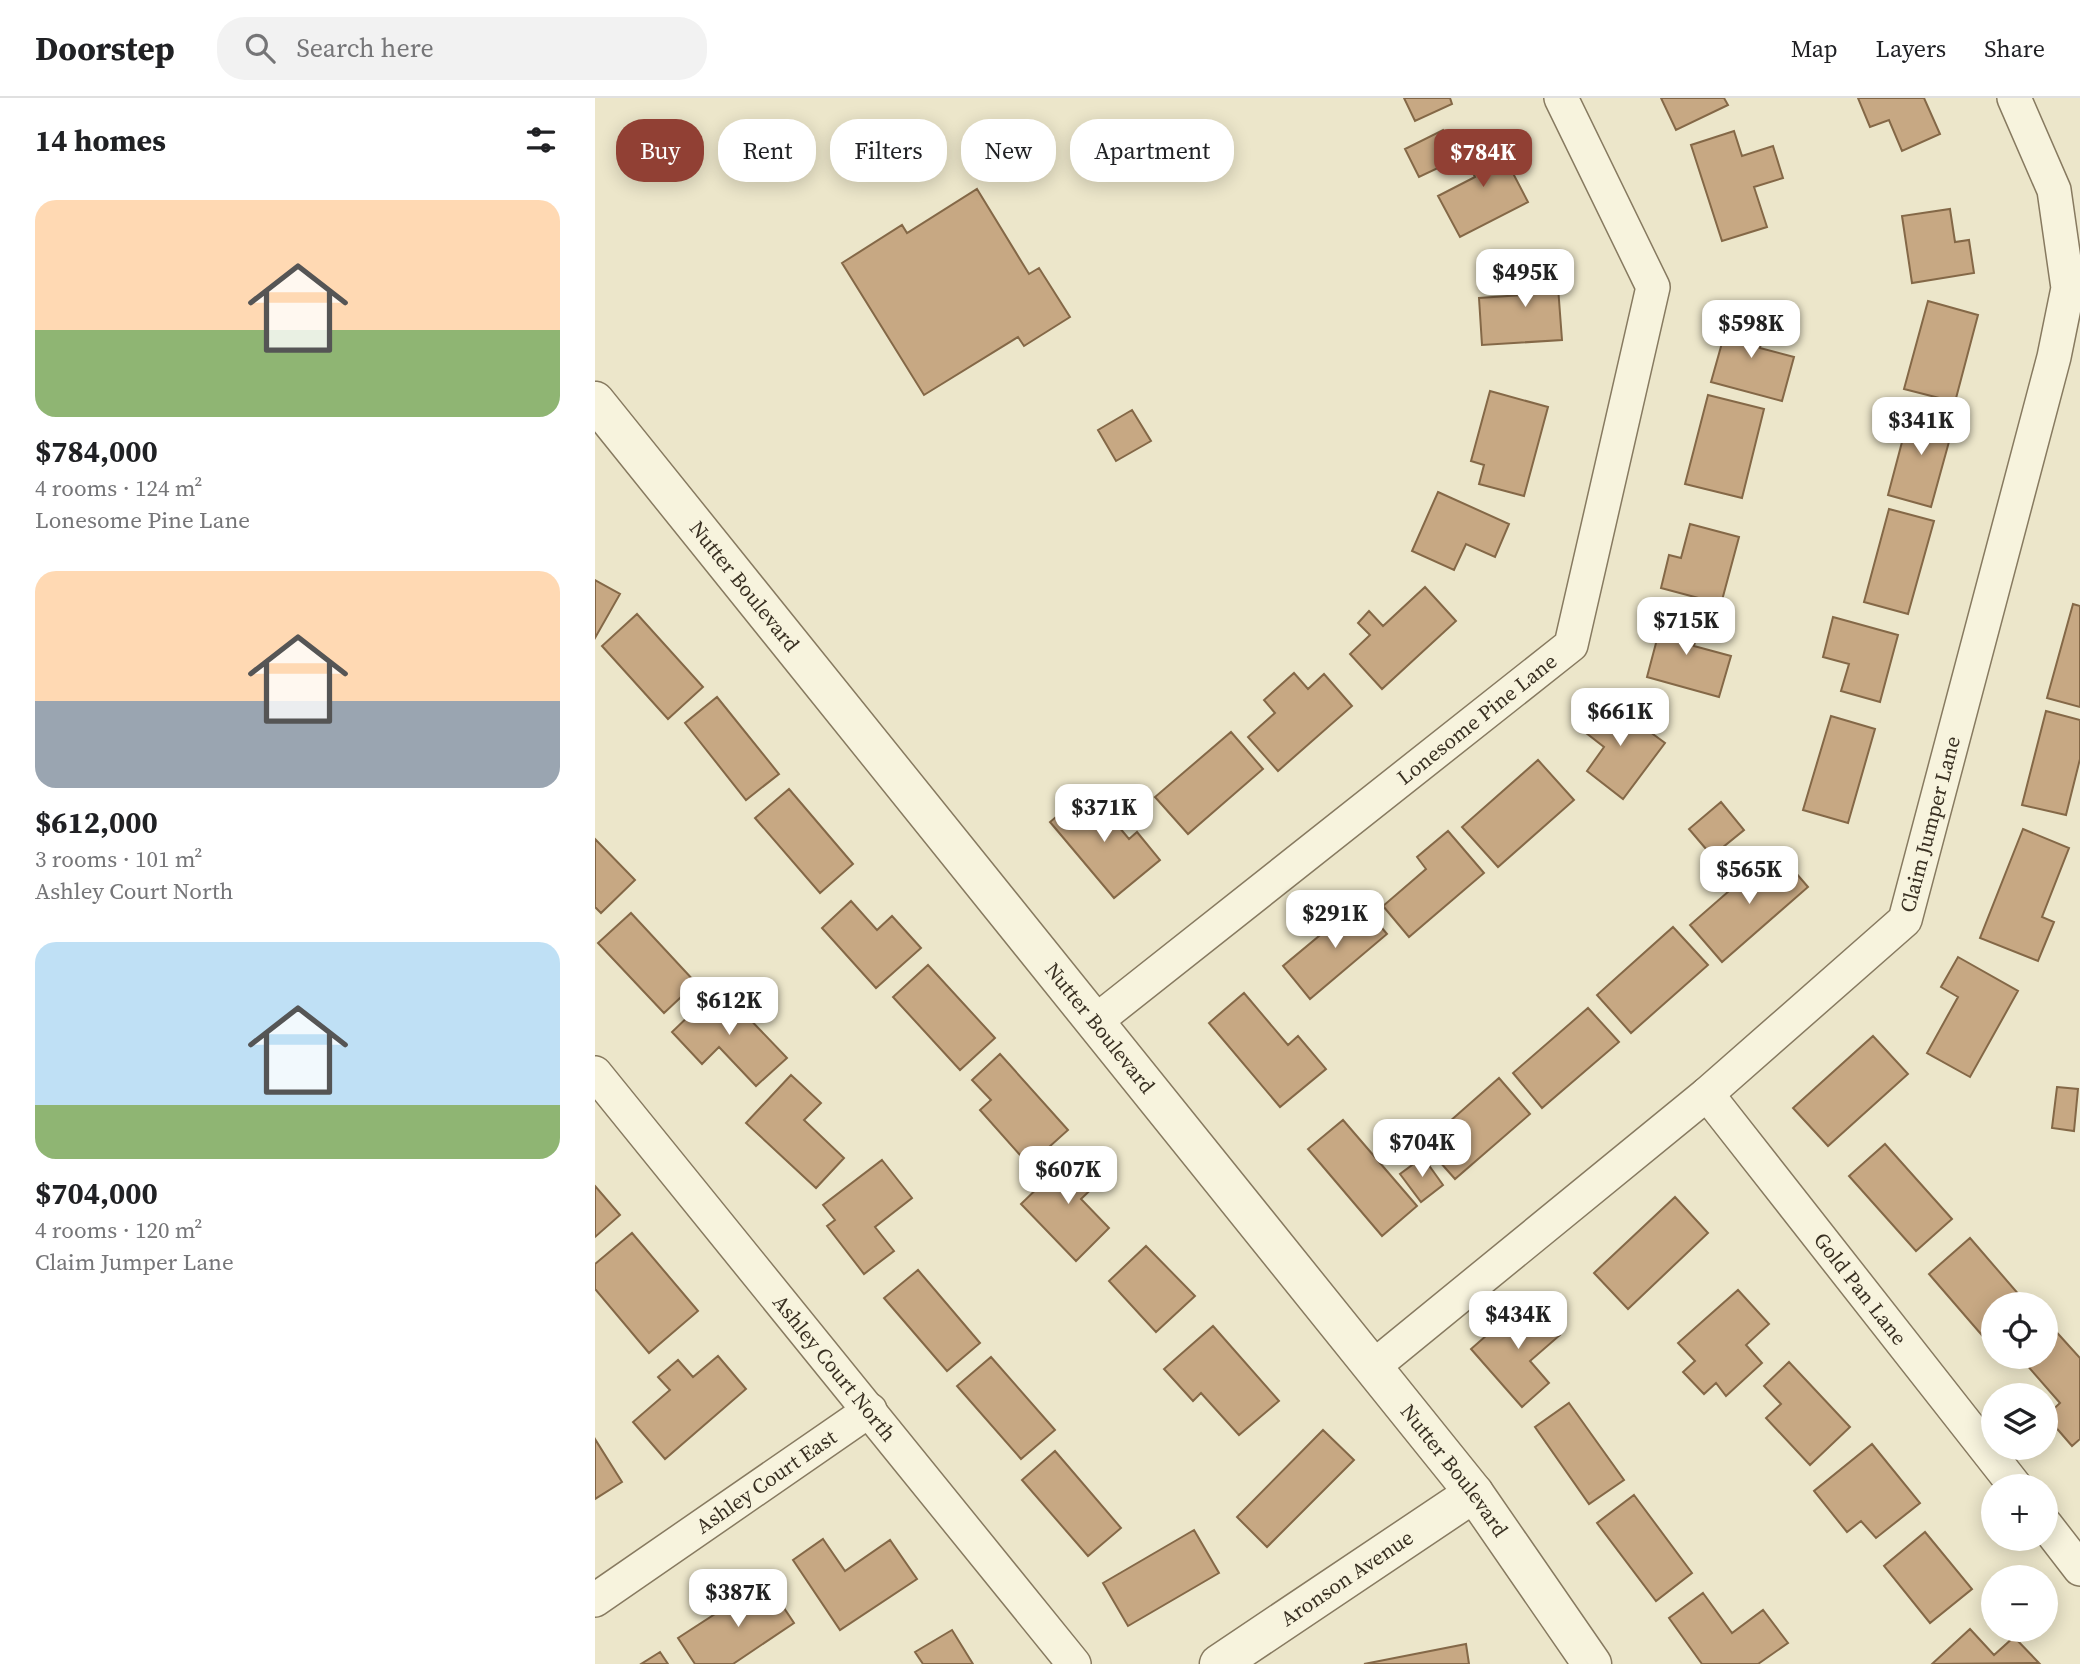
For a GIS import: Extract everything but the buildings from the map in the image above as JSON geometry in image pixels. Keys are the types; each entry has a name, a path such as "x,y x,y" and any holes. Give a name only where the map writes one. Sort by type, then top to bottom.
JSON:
{"street":[{"name":"Lonesome Pine Lane","path":"1096,1021 1571,645 1653,287 1561,98"},
{"name":"Claim Jumper Lane","path":"1373,1367 1707,1094 1905,920 2054,358 2068,288 2054,190 2027,102"},
{"name":"Nutter Boulevard","path":"595,401 1474,1493 1592,1664"},
{"name":"Ashley Court North","path":"595,1073 1073,1664"},
{"name":"Gold Pan Lane","path":"1707,1094 2006,1474"},
{"name":"Ashley Court East","path":"595,1600 870,1410"},
{"name":"Aronson Avenue","path":"1219,1664 1474,1493"},
{"path":"2058,1541 2080,1569"}]}
